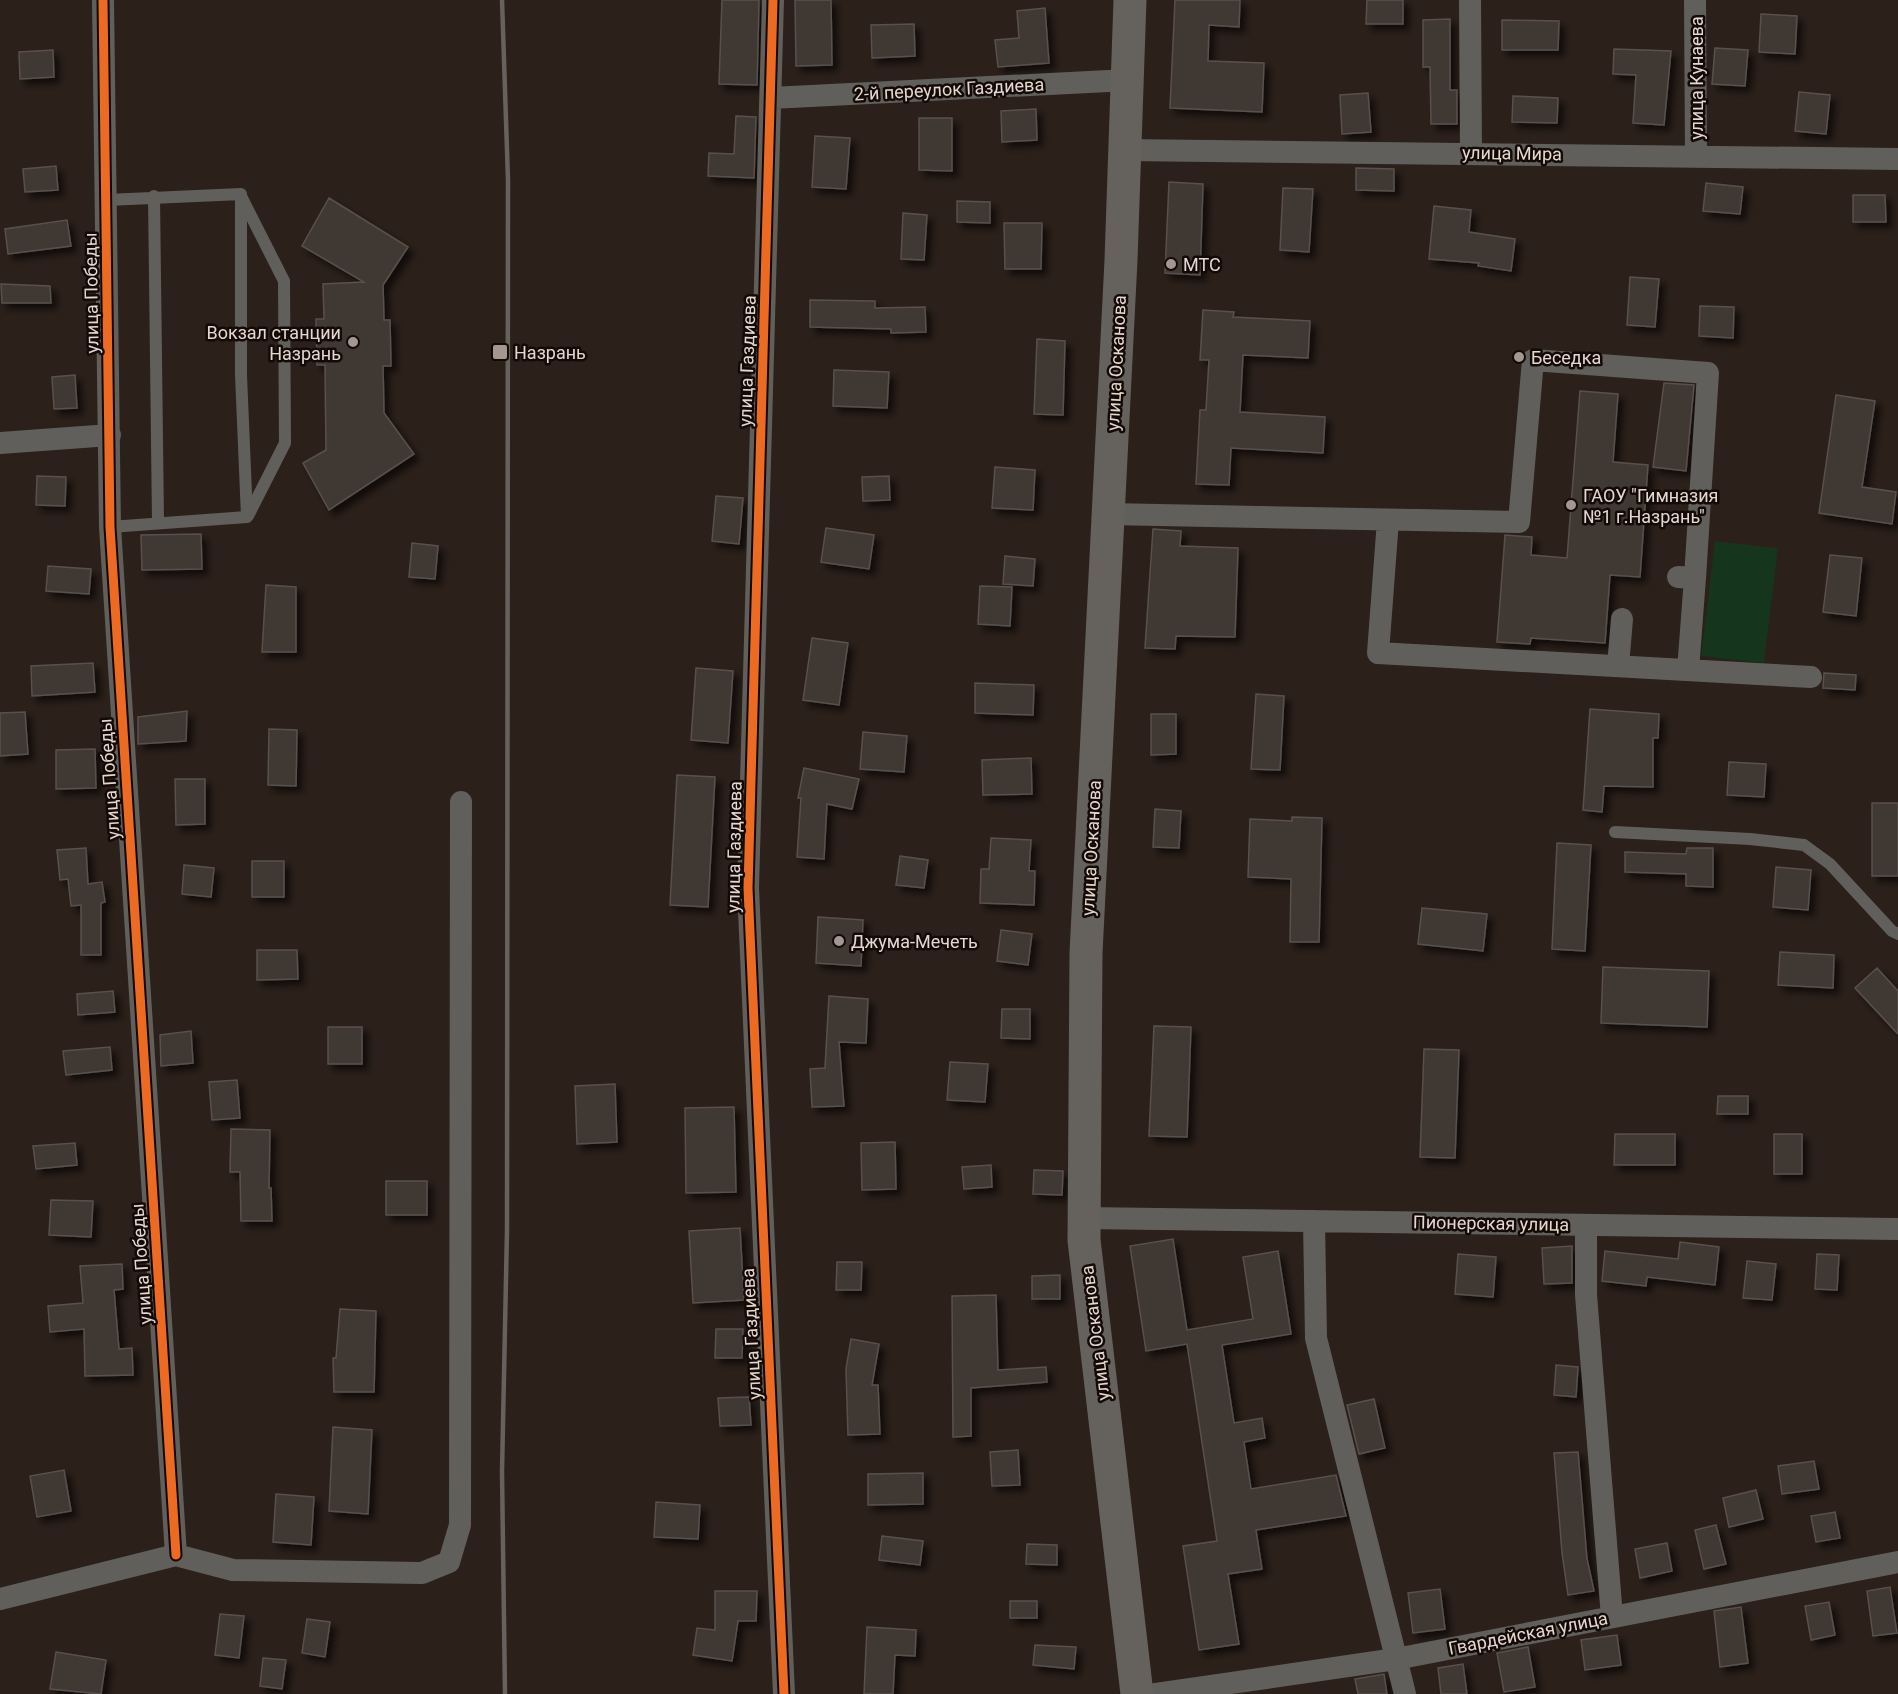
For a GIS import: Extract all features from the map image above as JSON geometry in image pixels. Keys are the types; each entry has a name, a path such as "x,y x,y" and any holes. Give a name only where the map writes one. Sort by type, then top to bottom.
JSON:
{"main road":[{"name":"улица Осканова","path":"1130,0 1125,150 1086,953 1084,1240 1137,1694"}],"street":[{"name":"улица Победы","path":"103,0 110,526 176,1555"},
{"name":"улица Газдиева","path":"773,0 748,888 784,1694"},
{"path":"1470,0 1471,153"},
{"name":"улица Кунаева","path":"1695,0 1696,156"},
{"name":"2-й переулок Газдиева","path":"771,98 1128,80"},
{"name":"улица Мира","path":"1125,150 1898,159"},
{"path":"1108,514 1518,522 1533,360 1708,373 1686,578 1688,670"},
{"path":"0,443 110,435"},
{"path":"1388,520 1378,653 1811,677"},
{"path":"1618,666 1622,619"},
{"path":"0,1599 176,1555 233,1570 422,1574 449,1562 460,1524 461,801"},
{"name":"Пионерская улица","path":"1084,1218 1898,1229"},
{"path":"1314,1221 1316,1338 1405,1694"},
{"path":"1586,1225 1586,1295 1612,1617"},
{"name":"Гвардейская улица","path":"1156,1694 1396,1659 1898,1562"}],"lane":[{"path":"107,200 154,196 241,194"},
{"path":"241,194 242,375 247,517"},
{"path":"241,194 284,281 285,443 247,517"},
{"path":"154,196 158,521"},
{"path":"110,526 158,521 247,517"},
{"path":"1615,832 1750,839 1804,845 1830,864 1892,931 1898,934"}],"green space":[{"path":"1715,541 1778,548 1764,663 1701,656"}],"building":[{"path":"722,0 759,0 757,85 719,84"},
{"path":"795,0 831,0 832,65 796,66"},
{"path":"1175,0 1240,0 1239,27 1209,25 1208,61 1264,63 1262,112 1170,108"},
{"path":"1367,0 1403,0 1403,24 1366,24"},
{"path":"1045,8 1049,63 998,67 995,40 1019,38 1017,11"},
{"path":"1761,14 1797,16 1795,54 1759,52"},
{"path":"1450,19 1450,90 1457,90 1457,124 1431,124 1430,67 1423,67 1423,20"},
{"path":"1502,20 1559,21 1558,50 1502,50"},
{"path":"914,24 915,56 872,58 871,25"},
{"path":"1715,48 1748,50 1745,86 1712,84"},
{"path":"1614,49 1671,51 1664,125 1633,123 1636,75 1613,74"},
{"path":"53,50 54,77 20,79 19,52"},
{"path":"1799,92 1830,95 1826,134 1795,131"},
{"path":"1368,93 1371,132 1342,134 1340,95"},
{"path":"1513,96 1558,98 1557,123 1512,122"},
{"path":"1036,109 1037,140 1002,142 1001,111"},
{"path":"736,116 756,117 754,178 708,176 709,153 734,154"},
{"path":"919,118 952,118 952,171 919,170"},
{"path":"815,136 850,138 846,189 812,187"},
{"path":"56,166 58,190 25,192 23,169"},
{"path":"1356,168 1394,169 1394,191 1356,190"},
{"path":"1169,182 1203,184 1200,275 1165,273"},
{"path":"1706,183 1743,187 1740,214 1703,211"},
{"path":"1283,188 1313,189 1309,252 1280,250"},
{"path":"1853,195 1885,195 1886,222 1853,222"},
{"name":"Вокзал станции Назрань","path":"329,198 408,247 383,285 384,320 390,320 391,366 383,366 384,413 414,454 329,510 303,463 326,450 325,365 317,365 316,319 324,319 323,284 364,282 302,246"},
{"path":"957,201 990,202 990,223 957,222"},
{"path":"1434,206 1471,210 1469,232 1515,239 1511,271 1478,266 1479,263 1429,259"},
{"path":"903,213 927,215 924,260 901,259"},
{"path":"67,220 71,246 8,254 5,229"},
{"path":"1004,223 1042,223 1041,269 1005,269"},
{"path":"1630,277 1659,279 1655,327 1627,325"},
{"path":"1,284 50,286 51,303 2,303"},
{"path":"810,300 875,301 875,308 925,307 926,332 891,333 891,329 810,327"},
{"path":"1700,306 1734,307 1733,338 1699,336"},
{"path":"1203,310 1234,312 1233,317 1310,321 1308,358 1243,355 1240,412 1325,417 1323,453 1231,448 1229,485 1196,484 1200,410 1206,410 1209,360 1200,360"},
{"path":"1037,339 1065,341 1063,415 1034,414"},
{"path":"834,370 889,372 887,408 833,406"},
{"path":"75,375 77,408 54,409 52,377"},
{"path":"1664,383 1694,385 1686,471 1653,467"},
{"path":"1580,391 1618,394 1613,462 1648,465 1640,577 1610,575 1605,643 1531,638 1530,644 1497,642 1505,535 1532,537 1531,555 1567,558"},
{"path":"1836,395 1875,401 1862,487 1896,492 1892,524 1819,513"},
{"path":"995,467 1035,470 1033,510 992,508"},
{"path":"37,476 66,477 65,506 36,505"},
{"path":"889,476 890,500 863,501 862,477"},
{"path":"716,496 743,498 739,544 712,541"},
{"path":"826,528 874,535 869,569 821,562"},
{"path":"1153,529 1181,531 1180,546 1238,548 1235,637 1176,636 1175,649 1145,648"},
{"path":"201,534 202,569 142,570 141,535"},
{"path":"412,543 438,546 435,579 409,577"},
{"path":"1830,555 1862,558 1856,616 1823,612"},
{"path":"1005,556 1035,559 1033,586 1003,584"},
{"path":"48,566 91,569 89,594 46,591"},
{"path":"266,585 296,587 296,652 262,652"},
{"path":"980,586 1012,587 1010,626 978,624"},
{"path":"812,638 848,643 839,705 803,700"},
{"path":"93,663 95,692 32,696 31,666"},
{"path":"696,668 733,671 728,743 691,740"},
{"path":"1824,673 1856,675 1855,690 1823,688"},
{"path":"975,683 1034,685 1033,715 975,713"},
{"path":"1256,694 1284,696 1280,770 1251,769"},
{"path":"1590,709 1659,714 1658,738 1653,738 1653,787 1604,786 1602,812 1583,810"},
{"path":"187,711 186,741 138,744 138,717"},
{"path":"25,712 28,754 0,756 0,713"},
{"path":"1151,714 1176,714 1176,754 1151,755"},
{"path":"269,729 297,730 296,786 268,785"},
{"path":"863,732 907,736 904,772 860,769"},
{"path":"95,749 96,788 56,789 56,750"},
{"path":"1031,758 1032,794 983,795 982,760"},
{"path":"1729,762 1766,764 1764,797 1727,795"},
{"path":"804,768 859,779 852,809 827,804 824,859 797,857 801,798 798,798"},
{"path":"677,775 715,777 708,907 670,905"},
{"path":"175,779 205,779 205,824 176,825"},
{"path":"1872,803 1898,803 1898,876 1872,876"},
{"path":"1155,809 1181,811 1179,848 1153,847"},
{"path":"1292,817 1322,818 1319,942 1290,942 1291,879 1248,877 1250,819 1292,821"},
{"path":"991,838 1031,840 1029,871 1035,871 1034,905 980,903 981,869 989,869"},
{"path":"1557,843 1591,845 1585,951 1552,949"},
{"path":"86,848 88,884 102,882 105,902 101,903 101,955 81,955 81,905 71,906 68,879 60,880 57,850"},
{"path":"1687,848 1713,848 1713,887 1686,886 1686,874 1625,872 1625,852 1686,854"},
{"path":"900,856 928,860 924,888 896,885"},
{"path":"252,861 284,861 284,897 252,897"},
{"path":"184,865 214,868 211,897 182,894"},
{"path":"1776,867 1811,870 1808,910 1773,907"},
{"path":"1422,908 1487,914 1483,951 1418,944"},
{"name":"Джума-Мечеть","path":"818,917 863,920 861,966 816,963"},
{"path":"1001,930 1032,934 1028,965 997,961"},
{"path":"257,950 297,950 298,979 257,980"},
{"path":"1780,952 1834,955 1833,988 1778,985"},
{"path":"1603,967 1709,971 1707,1027 1601,1023"},
{"path":"1877,968 1898,991 1898,1034 1855,988"},
{"path":"113,991 115,1012 78,1015 77,994"},
{"path":"829,996 868,999 866,1043 839,1042 844,1106 812,1107 810,1069 825,1068"},
{"path":"1002,1009 1030,1009 1030,1039 1001,1038"},
{"path":"1154,1026 1191,1027 1187,1137 1149,1136"},
{"path":"328,1027 362,1027 362,1064 328,1064"},
{"path":"191,1031 193,1063 161,1066 160,1035"},
{"path":"110,1047 112,1070 66,1075 63,1051"},
{"path":"1424,1049 1459,1050 1455,1158 1420,1157"},
{"path":"950,1062 988,1064 985,1102 947,1100"},
{"path":"237,1080 240,1118 212,1120 209,1082"},
{"path":"615,1084 617,1142 577,1144 575,1086"},
{"path":"1718,1096 1748,1096 1748,1114 1717,1114"},
{"path":"734,1107 736,1192 686,1193 685,1108"},
{"path":"231,1129 270,1130 269,1188 271,1188 272,1221 241,1221 240,1172 230,1172"},
{"path":"1615,1134 1675,1134 1675,1165 1614,1165"},
{"path":"1774,1134 1802,1134 1802,1174 1774,1174"},
{"path":"895,1142 896,1189 862,1190 861,1143"},
{"path":"75,1143 77,1165 36,1169 33,1146"},
{"path":"991,1165 992,1187 964,1189 962,1167"},
{"path":"1034,1170 1063,1171 1062,1195 1033,1194"},
{"path":"386,1181 427,1181 427,1215 386,1215"},
{"path":"51,1200 93,1201 91,1237 49,1235"},
{"path":"740,1228 744,1300 693,1303 689,1231"},
{"path":"1173,1239 1187,1330 1253,1319 1243,1257 1278,1251 1291,1334 1222,1345 1234,1423 1262,1418 1265,1438 1244,1442 1251,1489 1336,1475 1346,1516 1256,1530 1262,1569 1228,1574 1239,1644 1199,1650 1183,1546 1217,1541 1187,1344 1146,1351 1130,1246"},
{"path":"1680,1242 1719,1247 1715,1285 1647,1277 1646,1286 1602,1281 1605,1251 1678,1259"},
{"path":"1572,1246 1572,1283 1544,1284 1542,1248"},
{"path":"1458,1254 1496,1257 1493,1297 1455,1294"},
{"path":"1817,1254 1839,1255 1837,1290 1815,1289"},
{"path":"1747,1261 1776,1264 1772,1300 1743,1298"},
{"path":"837,1262 862,1262 861,1290 836,1290"},
{"path":"122,1264 123,1289 114,1290 119,1349 132,1348 133,1375 85,1376 84,1329 50,1332 48,1306 83,1303 80,1266"},
{"path":"1060,1275 1060,1299 1032,1299 1032,1276"},
{"path":"996,1295 998,1370 1046,1367 1047,1382 971,1388 971,1436 953,1437 952,1296"},
{"path":"340,1309 376,1311 374,1392 334,1392 333,1358 336,1358"},
{"path":"716,1329 743,1329 742,1358 715,1358"},
{"path":"851,1339 879,1344 872,1385 878,1385 880,1434 848,1435 846,1369"},
{"path":"1556,1365 1578,1367 1576,1397 1554,1395"},
{"path":"749,1397 751,1425 720,1426 718,1398"},
{"path":"1374,1399 1385,1448 1359,1454 1347,1405"},
{"path":"333,1427 372,1430 368,1514 329,1511"},
{"path":"1018,1450 1020,1485 992,1486 990,1452"},
{"path":"1578,1452 1587,1559 1594,1591 1568,1595 1562,1553 1554,1453"},
{"path":"1814,1461 1819,1489 1782,1494 1778,1466"},
{"path":"64,1470 71,1511 37,1517 30,1476"},
{"path":"923,1473 923,1504 868,1505 868,1474"},
{"path":"1756,1490 1763,1519 1729,1527 1723,1498"},
{"path":"276,1494 314,1497 311,1545 273,1542"},
{"path":"656,1502 700,1505 698,1539 654,1537"},
{"path":"1835,1512 1840,1538 1816,1542 1811,1516"},
{"path":"1716,1525 1726,1564 1704,1569 1695,1530"},
{"path":"882,1536 923,1541 920,1565 879,1560"},
{"path":"1667,1543 1672,1571 1640,1578 1635,1549"},
{"path":"1027,1544 1057,1545 1057,1565 1026,1564"},
{"path":"1890,1587 1897,1633 1873,1636 1867,1591"},
{"path":"1440,1589 1445,1629 1413,1633 1408,1593"},
{"path":"715,1591 757,1591 756,1621 738,1621 732,1661 693,1655 697,1628 715,1630"},
{"path":"1010,1601 1037,1601 1037,1618 1010,1618"},
{"path":"1829,1602 1835,1635 1811,1640 1805,1606"},
{"path":"1741,1607 1748,1663 1720,1667 1714,1611"},
{"path":"220,1614 244,1616 239,1658 215,1655"},
{"path":"307,1619 330,1622 325,1657 302,1653"},
{"path":"867,1627 916,1630 915,1656 895,1655 893,1694 864,1694"},
{"path":"1617,1635 1621,1665 1585,1670 1581,1640"},
{"path":"1035,1645 1076,1647 1074,1669 1033,1665"},
{"path":"1528,1647 1535,1687 1504,1692 1497,1653"},
{"path":"56,1652 106,1660 101,1694 50,1689"},
{"path":"263,1658 286,1660 282,1689 260,1686"},
{"path":"1463,1664 1467,1694 1441,1694 1438,1668"},
{"path":"1384,1674 1387,1694 1358,1694 1355,1679"}],"railway":[{"path":"502,0 508,180 507,1230 502,1472 505,1694"}],"cycle path":[{"path":"103,0 110,527 176,1555"},
{"path":"773,0 748,888 784,1694"}],"place":[{"name":"МТС","path":"1171,264"},
{"name":"Вокзал станции Назрань","path":"353,342"},
{"name":"Назрань","path":"500,352"},
{"name":"Беседка","path":"1519,357"},
{"name":"ГАОУ \"Гимназия №1 г.Назрань\"","path":"1571,505"},
{"name":"Джума-Мечеть","path":"839,941"}]}
